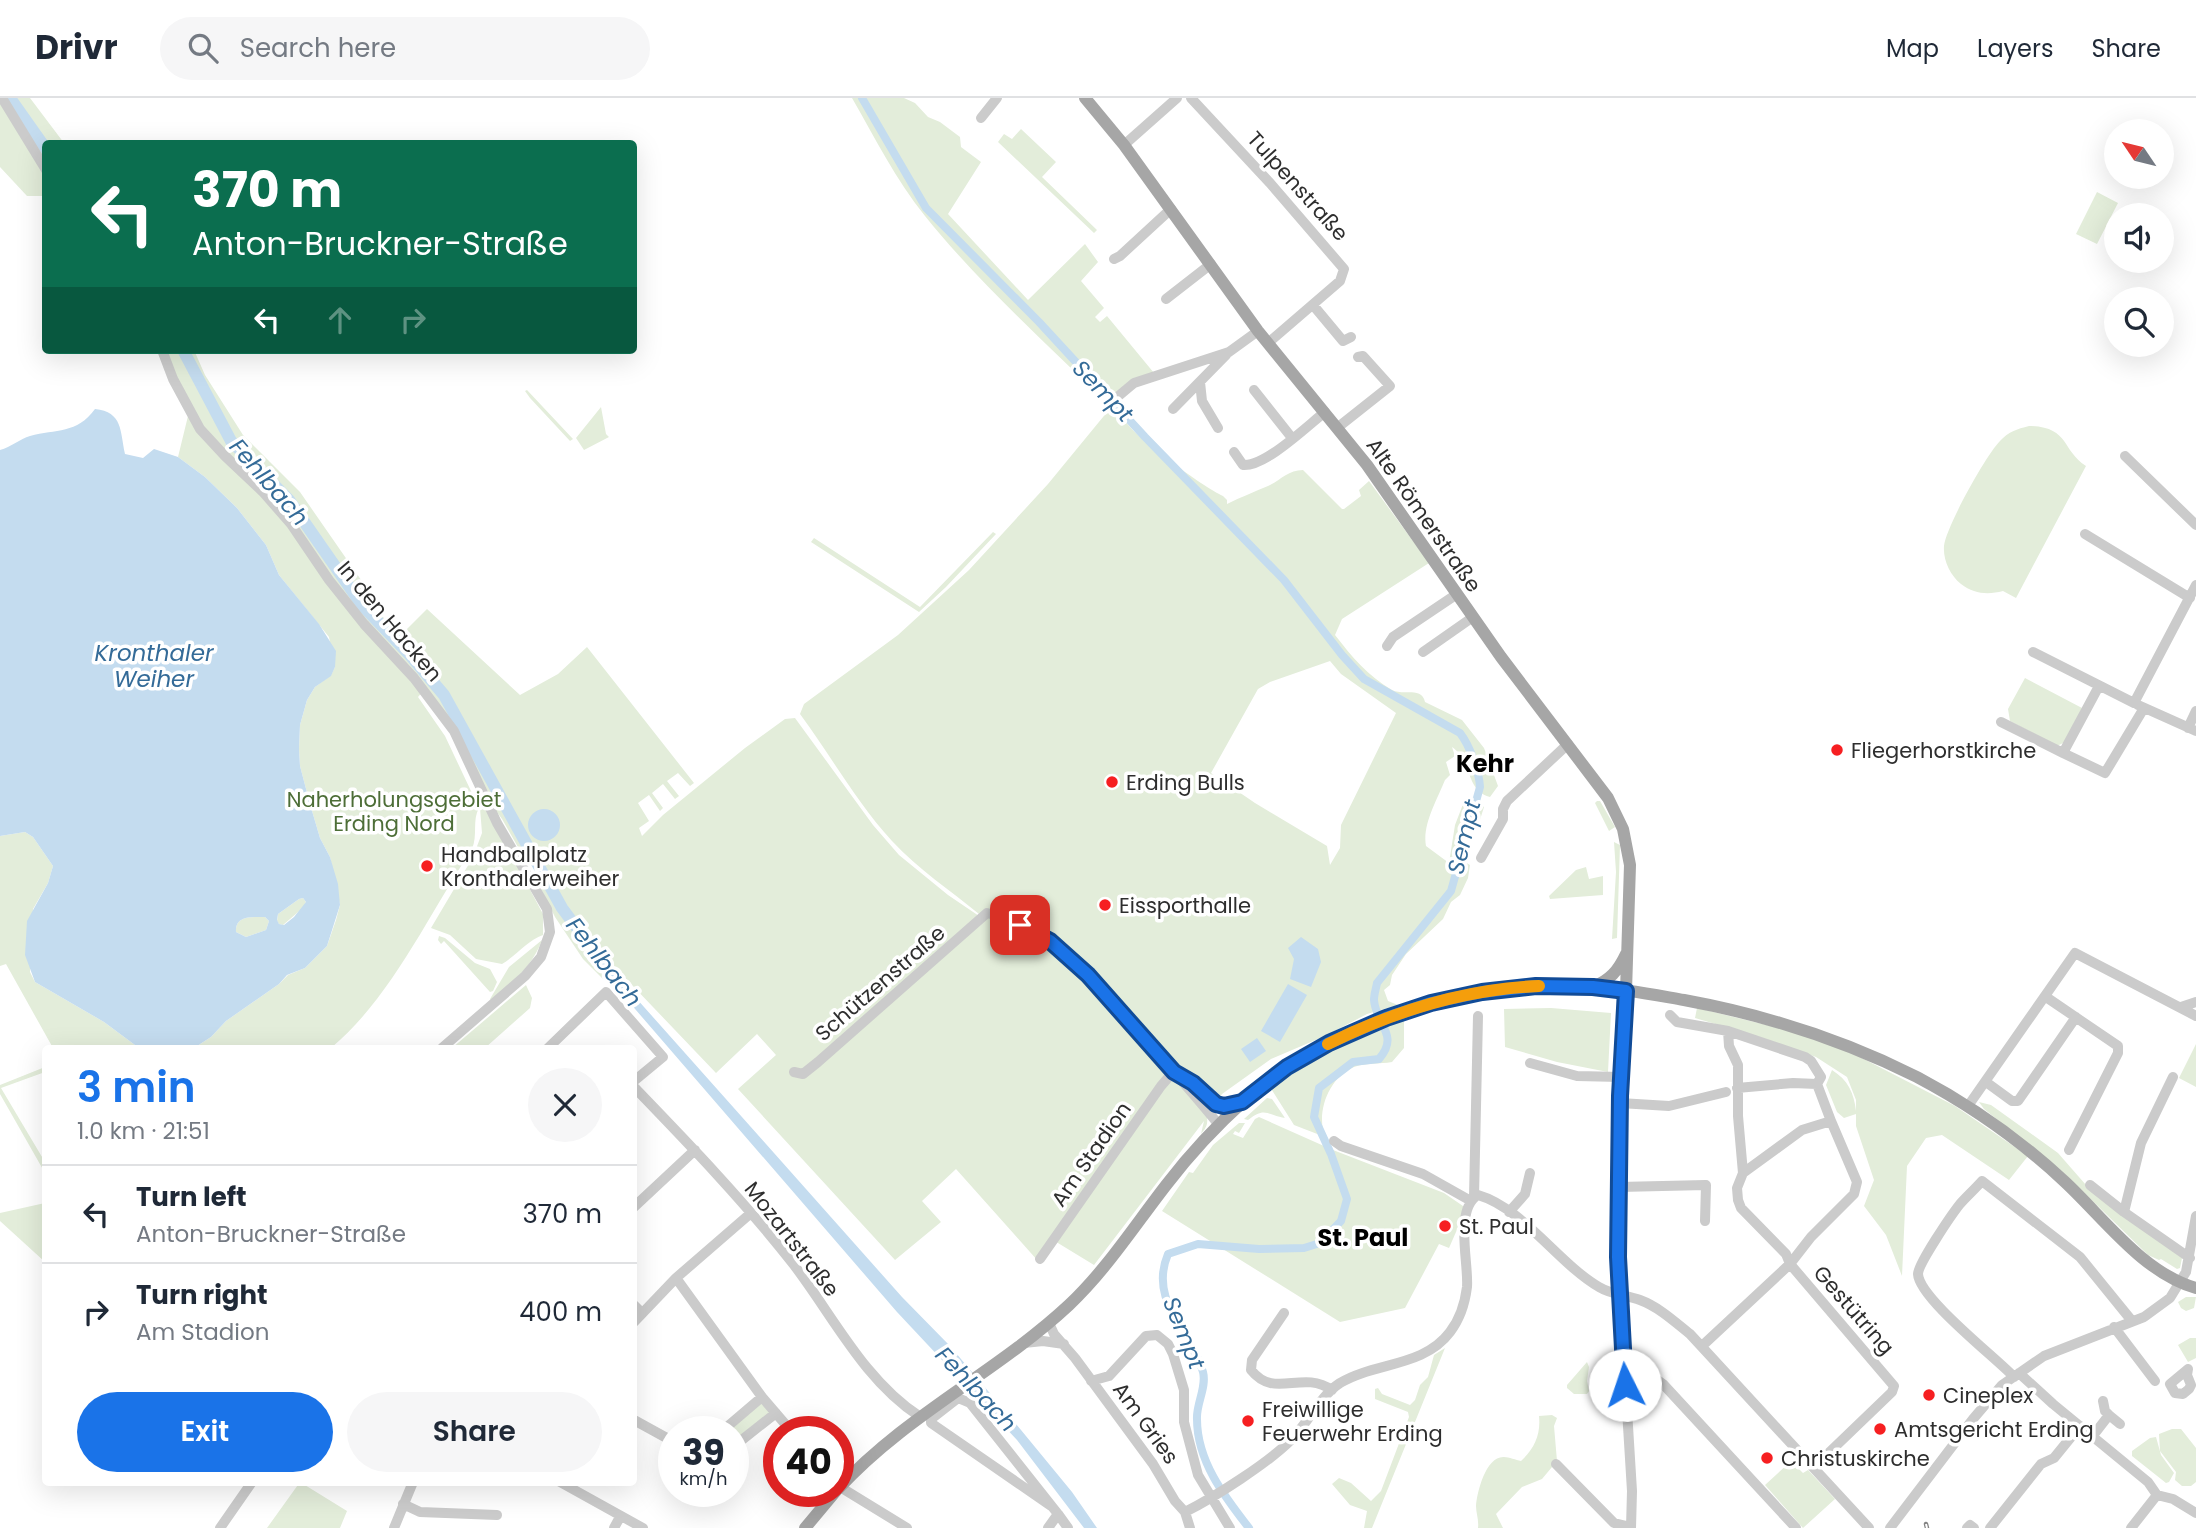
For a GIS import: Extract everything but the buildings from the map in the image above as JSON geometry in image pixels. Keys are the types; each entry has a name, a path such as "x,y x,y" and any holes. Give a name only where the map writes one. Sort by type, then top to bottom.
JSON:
{"main road":[{"name":"Alte Römerstraße","path":"1085,98 1124,145 1258,331 1367,465 1529,696 1608,798 1625,833 1631,876 1626,991"},
{"path":"1593,987 1605,982 1619,969 1628,951"},
{"path":"854,1472 919,1416 956,1395 984,1370 1049,1323 1099,1274 1180,1168 1242,1102 1294,1063 1371,1024 1431,1003 1482,992 1536,986 1593,987 1626,991 1727,1008 1809,1031 1867,1054 1932,1085 1968,1106 2061,1178 2142,1258 2163,1275 2180,1284 2196,1288"},
{"path":"805,1528 822,1507"}],"street":[{"path":"2,98 42,163"},
{"path":"981,118 997,98"},
{"path":"1124,145 1177,98"},
{"name":"Tulpenstraße","path":"1191,98 1341,263 1345,272 1340,281 1313,305"},
{"path":"1114,259 1171,209"},
{"path":"1166,299 1210,264"},
{"path":"1268,343 1313,305 1343,341 1350,337"},
{"path":"1173,409 1229,352 1258,331"},
{"path":"1113,400 1137,382 1229,352"},
{"name":"In den Hacken","path":"164,354 173,379 200,429 291,524 336,589 414,678 454,731 497,823 547,909 550,923 548,940 541,957 525,976 445,1045"},
{"path":"1337,428 1393,390 1363,356 1358,356"},
{"path":"1200,382 1202,401 1218,428"},
{"path":"1254,390 1292,438"},
{"path":"1234,452 1243,465 1248,466 1271,454 1325,412"},
{"path":"2124,456 2196,525"},
{"path":"2084,534 2190,598"},
{"path":"2001,722 2105,773 2196,585"},
{"path":"1387,646 1393,637 1457,594"},
{"path":"1423,652 1472,617"},
{"path":"2033,652 2139,706 2192,729 2196,711"},
{"path":"2063,753 2099,686"},
{"path":"1481,858 1503,819 1503,809 1507,801 1568,744"},
{"name":"Schützenstraße","path":"794,1072 803,1074 818,1062 987,913 1001,916 1050,941 1088,975 1174,1072"},
{"path":"1968,1106 2046,997 2072,955 2077,953 2196,1016"},
{"path":"1556,1464 1614,1523 1631,1527 1632,1491 1620,1296 1620,1103 1626,991"},
{"path":"551,1045 606,992 663,1057 637,1079"},
{"path":"2046,997 2118,1046 2118,1052 2069,1150"},
{"path":"2181,1007 2196,1002"},
{"path":"1670,1015 1677,1022 1728,1031 1805,1057 1811,1061 1821,1077 1817,1084"},
{"path":"1185,1512 1287,1444 1332,1390 1343,1382 1423,1354 1445,1339 1455,1325 1465,1301 1467,1284 1464,1240 1473,1199 1478,1016"},
{"path":"1986,1082 2013,1102 2018,1101 2076,1017"},
{"path":"1728,1031 1729,1046 1738,1065 1742,1173 1737,1188 1741,1208 1786,1254 1790,1264"},
{"path":"1531,1063 1577,1076 1621,1077"},
{"path":"1174,1072 1193,1083 1216,1104 1224,1120"},
{"path":"1174,1072 1199,1099 1224,1120"},
{"name":"Am Stadion","path":"1040,1259 1161,1086 1174,1072"},
{"path":"2124,1212 2141,1143 2173,1077"},
{"path":"1737,1089 1793,1083 1817,1084"},
{"path":"1790,1264 1811,1237 1857,1188 1857,1182 1817,1084"},
{"name":"Mozartstraße","path":"637,1090 751,1213 795,1267 856,1353 886,1387 919,1416"},
{"path":"1620,1103 1669,1106 1726,1092"},
{"path":"1216,1104 1233,1106 1242,1102"},
{"path":"1742,1173 1802,1130 1831,1121"},
{"path":"1334,1141 1340,1146 1423,1174 1473,1199"},
{"path":"637,1204 695,1150"},
{"path":"1509,1212 1525,1194 1530,1173"},
{"path":"2132,1321 2080,1258 1982,1181 1960,1204 1920,1266 1918,1276 1939,1307 2016,1375 2148,1482 2157,1495 2173,1499 2196,1513"},
{"path":"1619,1187 1706,1185 1705,1221"},
{"path":"2091,1185 2124,1212 2192,1255"},
{"path":"1473,1199 1478,1195 1509,1212 1592,1283 1620,1296 1639,1299 1656,1309 1702,1346 1869,1528"},
{"path":"638,1309 751,1213"},
{"path":"1890,1528 1995,1392 2044,1356 2156,1310 2170,1298 2180,1284 2192,1255 2196,1216"},
{"name":"Gestütring","path":"1702,1346 1790,1264 1894,1386 1892,1392 1814,1466"},
{"path":"676,1278 779,1416"},
{"path":"1284,1313 1250,1365 1257,1378 1272,1385 1317,1382 1332,1390"},
{"name":"Am Gries","path":"1049,1323 1054,1334 1153,1464 1175,1502 1185,1512 1190,1528"},
{"path":"2114,1327 2155,1381"},
{"path":"1091,1381 1109,1376 1146,1336 1152,1334 1161,1338 1173,1354 1184,1390 1184,1422 1198,1475 1230,1528"},
{"path":"1020,1344 1042,1341 1064,1344"},
{"path":"1624,1366 1645,1371 1663,1384 1796,1528"},
{"path":"1055,1510 931,1423 933,1416 956,1395 970,1403 1055,1510 1069,1528"},
{"path":"739,1416 762,1396"},
{"path":"2103,1401 2105,1411 2120,1424"},
{"path":"749,1434 776,1413"},
{"path":"2092,1437 2109,1415"},
{"path":"637,1422 658,1433"},
{"path":"1990,1528 2041,1464 2054,1458 2080,1426"},
{"path":"220,1528 248,1486"},
{"path":"394,1528 411,1486"},
{"path":"568,1486 643,1528"},
{"path":"2131,1528 2157,1495"},
{"path":"854,1496 907,1528"},
{"path":"403,1504 420,1512 497,1515"},
{"path":"1048,1528 1055,1510"},
{"path":"614,1528 620,1517"},
{"path":"1967,1528 1970,1525 1974,1528"}],"green space":[{"path":"0,98 30,98 62,140 42,140 42,196 27,196 0,167"},
{"path":"852,98 904,98 915,103 928,117 940,122 960,137 961,147 981,162 948,214 1028,300 1085,244 1098,262 1081,281 1104,308 1095,317 1100,322 1107,316 1154,373 1107,403 990,289 925,216 895,173"},
{"path":"1021,129 1056,162 1042,177 1097,230 1094,233 998,142 1004,134 1012,139"},
{"path":"2097,192 2118,203 2104,203 2104,230 2097,244 2076,234"},
{"name":"Naherholungsgebiet Erding Nord","path":"168,354 196,354 205,375 243,435 300,492 375,600 373,602 382,616 401,635 427,609 520,695 558,674 587,647 694,783 690,786 678,773 667,781 679,796 675,799 663,784 652,793 663,808 660,811 649,795 638,803 649,821 639,828 642,836 663,815 745,748 785,719 795,718 873,825 899,855 979,916 892,841 856,795 800,714 804,704 898,635 969,570 1048,484 1117,400 1122,416 1138,435 1185,472 1223,496 1227,504 1268,486 1289,473 1303,470 1344,509 1361,496 1359,490 1369,481 1429,563 1342,619 1335,635 1361,666 1383,685 1396,692 1420,694 1425,702 1462,720 1484,748 1498,786 1490,797 1476,788 1459,753 1452,747 1455,756 1446,762 1450,775 1445,780 1431,813 1426,830 1426,846 1449,863 1455,825 1465,799 1472,797 1484,807 1478,826 1465,828 1458,858 1470,865 1468,878 1460,895 1451,902 1443,919 1406,954 1392,975 1390,985 1384,990 1388,1001 1398,1005 1367,1014 1271,1059 1222,1094 1207,1117 1204,1130 1201,1134 1204,1121 1094,1265 1053,1240 1038,1261 956,1169 922,1201 941,1222 895,1260 738,1089 776,1055 757,1034 716,1073 611,963 608,984 583,959 555,917 540,887 541,877 532,862 523,856 488,800 426,688 418,697 445,736 479,808 472,849 408,954 372,1005 334,1045 199,1045 288,975 305,968 327,946 340,905 330,857 320,838 300,766 299,749 300,725 307,700 315,687 331,675 335,667 329,637 279,575 266,545 237,508 205,477 178,457 188,416","holes":["1330,661 1341,674 1396,713 1341,825 1340,848 1330,865 1327,846 1211,773 1258,689 1270,682"]},
{"path":"527,390 573,439 570,441 530,398 525,391"},
{"path":"601,407 606,434 609,437 584,450 576,438"},
{"path":"2029,426 2052,430 2086,466 2016,598 2003,591 1976,592 1961,584 1951,572 1944,551 1946,537 1968,492 1994,449 2010,433"},
{"path":"993,532 996,534 919,612 811,542 814,538 920,607"},
{"path":"2025,678 2082,708 2065,742 2057,746 2010,721 2008,709"},
{"path":"1600,801 1615,827 1609,831 1595,803"},
{"path":"483,802 543,914 543,935 532,940 502,964 476,959 450,935 431,928 473,857 482,833 480,808"},
{"path":"25,832 33,837 53,866 48,883 33,909 30,972 35,982 104,1022 135,1045 51,1045 6,964 0,966 0,836"},
{"path":"1614,842 1620,845 1617,938 1612,939 1616,872"},
{"path":"1586,867 1589,879 1603,876 1603,895 1550,899 1549,896 1576,870"},
{"path":"303,898 306,902 304,907 283,925 279,924 278,914"},
{"path":"265,917 269,921 266,930 246,937 236,932 236,926 241,920"},
{"path":"439,936 475,963 490,969 497,982 493,991 490,992 444,941 441,944"},
{"path":"542,940 527,966 492,1001 490,999 509,967"},
{"path":"526,985 532,998 530,1008 488,1045 456,1045"},
{"path":"1551,1008 1611,1013 1608,1072 1557,1062 1505,1047 1504,1009"},
{"path":"1697,1008 1799,1033 1856,1055 1955,1106 2028,1156 2009,1180 1942,1135 1926,1138 1907,1166 1902,1276 1886,1235 1864,1206 1874,1180 1856,1126 1856,1114 1844,1118 1837,1112 1826,1085 1832,1070 1849,1088 1856,1111 1856,1100 1847,1077 1816,1057 1695,1018"},
{"path":"1404,1020 1404,1048 1392,1062 1354,1067 1337,1079 1323,1107 1325,1137 1294,1125 1270,1087 1362,1032"},
{"path":"2196,1044 2196,1087 2179,1078"},
{"path":"42,1068 42,1073 1,1088 42,1157 42,1168 0,1094 0,1085"},
{"path":"1267,1098 1272,1099 1285,1118 1262,1112 1248,1120 1244,1119"},
{"path":"1979,1102 1991,1105 2058,1153 2086,1185 2182,1258 2180,1268 2148,1255 2065,1174 1984,1109"},
{"path":"1259,1117 1333,1150 1444,1193 1463,1206 1463,1216 1449,1248 1439,1244 1405,1308 1340,1322 1162,1211 1189,1172 1193,1173 1213,1145 1239,1123 1245,1123 1239,1133 1235,1131 1233,1134 1243,1138"},
{"path":"42,1204 42,1259 0,1221 0,1213"},
{"path":"2186,1297 2196,1297 2194,1308 2186,1311 2178,1302"},
{"path":"2190,1338 2196,1338 2196,1358 2188,1362 2178,1345"},
{"path":"1445,1348 1372,1528 1364,1528 1367,1511 1350,1505 1332,1484 1339,1478 1351,1483 1371,1501 1381,1491 1409,1417 1408,1412 1375,1399 1375,1389 1378,1388 1382,1394 1410,1405 1415,1400 1420,1385 1428,1377 1434,1355"},
{"path":"1587,1362 1589,1391 1587,1394 1574,1394 1567,1385"},
{"path":"763,1401 770,1413 763,1416 749,1431 749,1416 744,1416"},
{"path":"1552,1415 1557,1418 1554,1426 1557,1461 1542,1479 1522,1487 1496,1514 1503,1528 1478,1528 1476,1506 1487,1468 1498,1458 1521,1461 1536,1441 1539,1416"},
{"path":"2181,1429 2196,1448 2196,1482 2191,1486 2182,1486 2175,1480 2176,1472 2160,1451 2159,1434"},
{"path":"2156,1437 2161,1455 2174,1473 2166,1483 2132,1456 2132,1451 2150,1438"},
{"path":"1791,1461 1803,1473 1808,1470 1835,1499 1803,1528 1765,1485"},
{"path":"297,1486 306,1486 347,1511 340,1528 267,1528"}],"water":[{"name":"Kronthaler Weiher","path":"95,409 111,414 119,424 125,454 143,458 154,449 178,457 205,477 237,508 266,545 279,575 319,624 336,651 335,667 331,676 315,687 307,700 300,725 299,749 300,766 310,804 338,884 340,905 327,946 305,968 287,975 199,1045 135,1045 104,1022 35,982 25,955 27,921 48,883 53,866 33,837 25,832 0,836 0,450 30,436 66,429 81,423","holes":["303,898 306,902 294,917 284,925 279,924 278,914 299,899","265,917 269,921 266,930 246,937 236,932 236,926 241,920"]},
{"path":"544,809 555,814 560,825 555,836 544,841 533,836 528,825 533,814"},
{"path":"1301,937 1318,949 1321,962 1311,987 1290,979 1294,959 1288,948"},
{"path":"612,971 902,1297 950,1346 1072,1492 1097,1528 1084,1528 1017,1440 897,1312 610,980"},
{"path":"1288,984 1307,995 1280,1042 1261,1031"},
{"path":"1257,1038 1266,1051 1250,1062 1241,1049"}],"waterway":[{"name":"Fehlbach","path":"10,98 42,143"},
{"name":"Sempt","path":"862,98 926,208 1039,322 1145,437 1284,580 1364,679 1460,733 1478,774 1480,787 1451,891 1377,983 1374,1000 1387,1036 1385,1051 1379,1059 1353,1062 1319,1088 1314,1117 1347,1199 1341,1221 1320,1243 1304,1248 1259,1249 1198,1244 1168,1254 1163,1271 1167,1301 1203,1372 1204,1384 1197,1419 1202,1449 1222,1491 1249,1528"},
{"name":"Fehlbach","path":"185,354 231,441 289,500 362,605 444,695 562,908 620,986"}],"railway":[{"path":"1926,1524 1927,1528"}],"slow traffic":[{"path":"1328,1044 1386,1018 1431,1003 1482,992 1539,986"}],"place":[{"name":"Fliegerhorstkirche","path":"1837,750"},
{"name":"Erding Bulls","path":"1112,782"},
{"name":"Handballplatz Kronthalerweiher","path":"427,866"},
{"name":"Eissporthalle","path":"1105,905"},
{"name":"St. Paul","path":"1445,1226"},
{"name":"Cineplex","path":"1929,1395"},
{"name":"Freiwillige Feuerwehr Erding","path":"1248,1421"},
{"name":"Amtsgericht Erding","path":"1880,1429"},
{"name":"Christuskirche","path":"1767,1458"}],"district":[{"name":"Kehr","path":"1485,763"},
{"name":"St. Paul","path":"1363,1237"}],"route":[{"path":"1020,925 1050,941 1088,975 1174,1072 1193,1083 1216,1104 1224,1106 1242,1102 1287,1067 1329,1043 1386,1018 1431,1003 1482,992 1536,986 1593,987 1626,991 1620,1096 1618,1257 1625,1385"}]}
